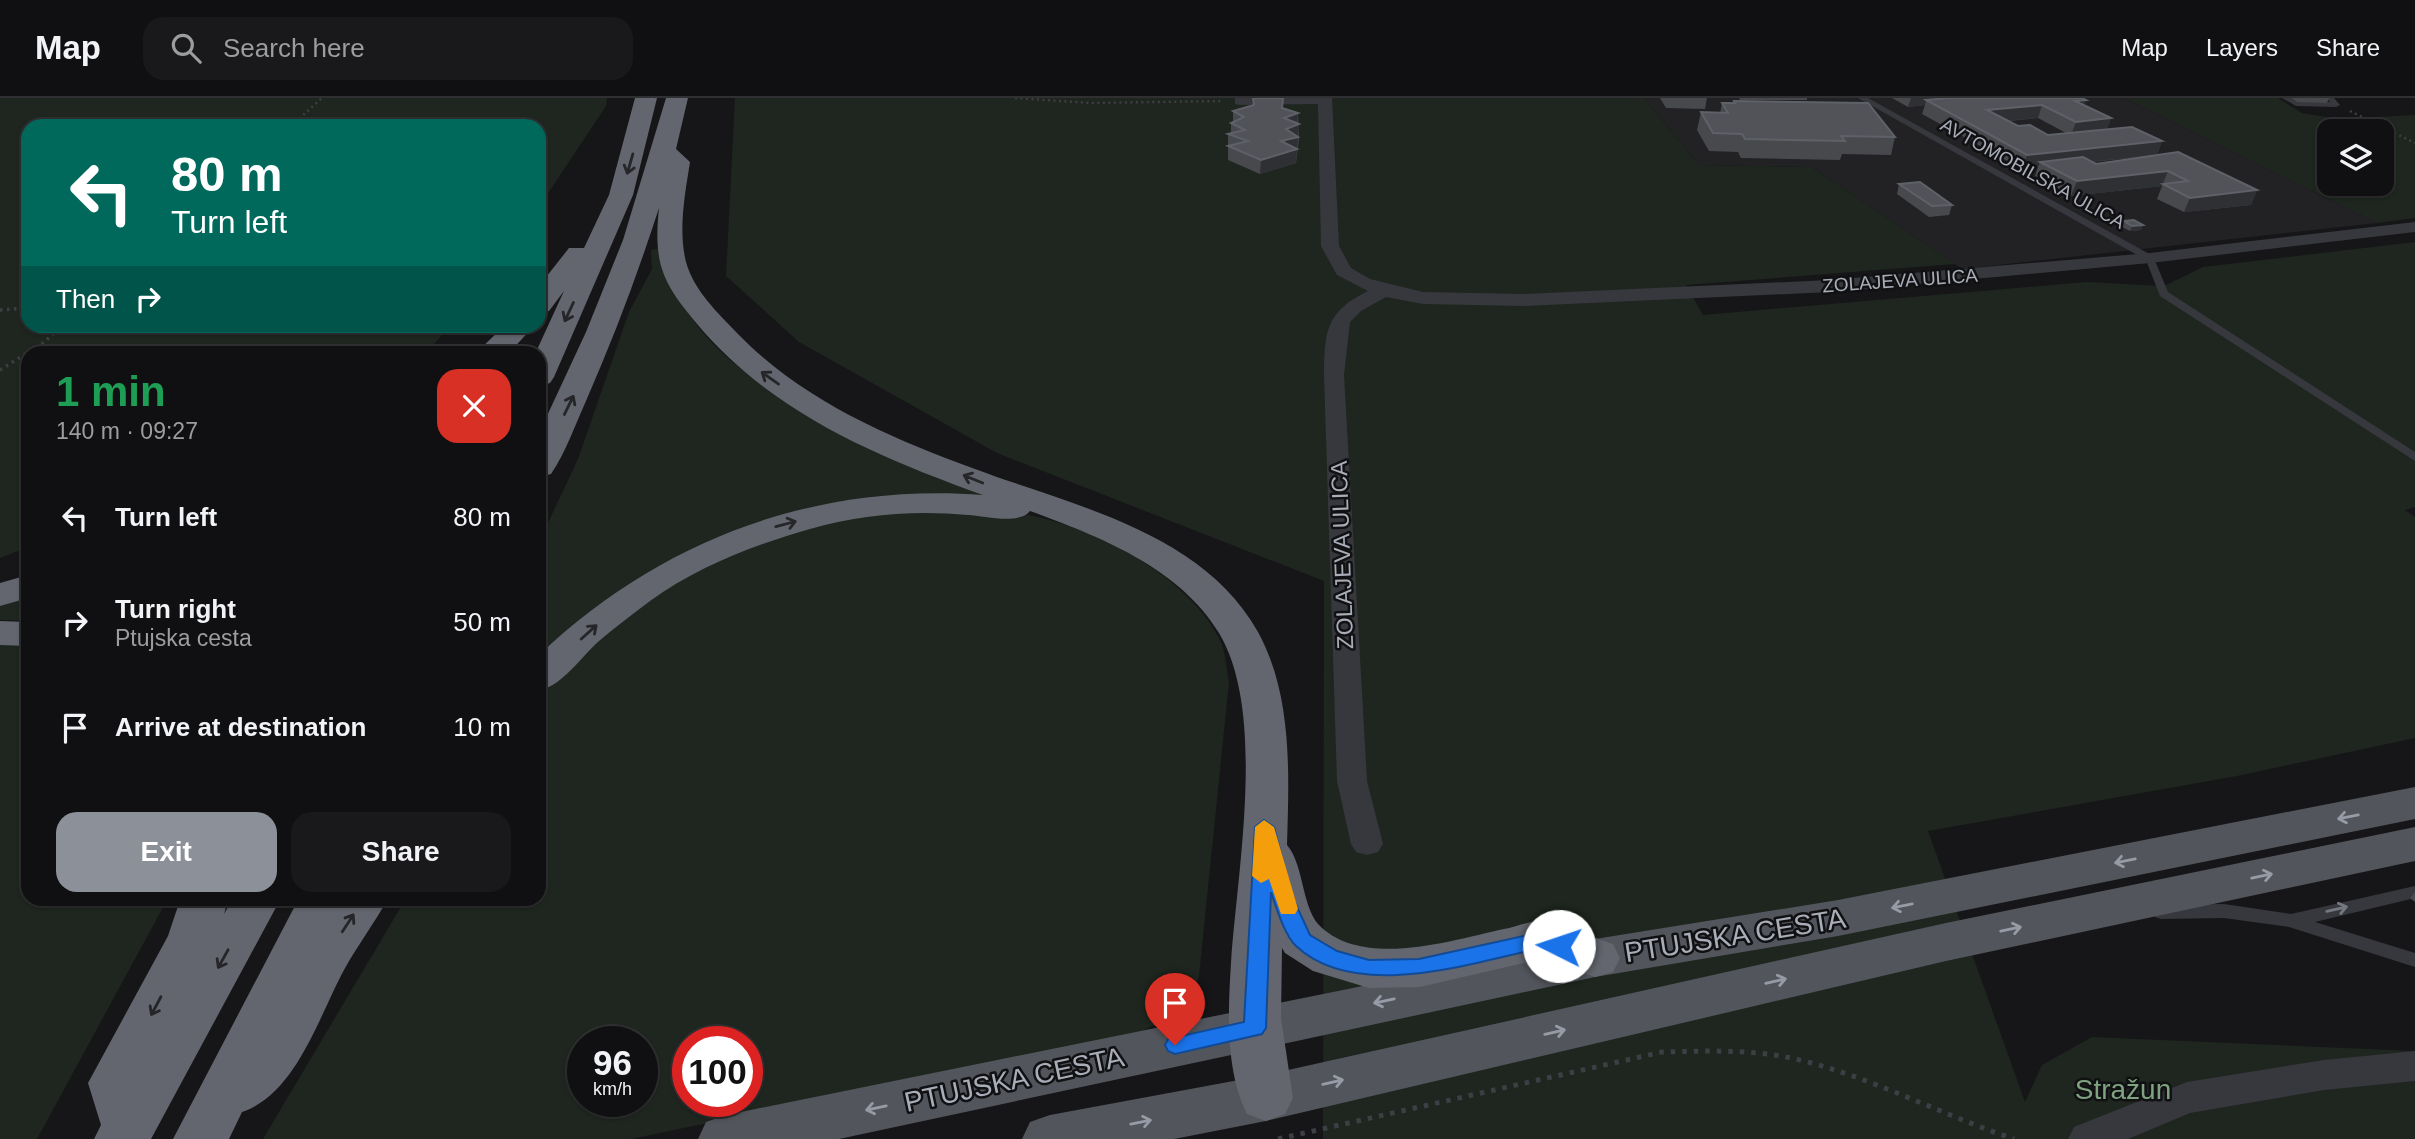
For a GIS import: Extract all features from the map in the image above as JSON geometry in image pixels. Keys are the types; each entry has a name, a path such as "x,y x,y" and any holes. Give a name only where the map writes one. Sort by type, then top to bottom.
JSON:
{"highway":[{"path":"546,362 607,227 628,171 646,98"},
{"path":"546,453 575,394 645,214 665,152 677,98"},
{"path":"665,152 678,162 670,209 674,269 703,313 740,357 800,400 870,438 1129,538 1190,576 1240,634 1253,671 1264,720 1264,827 1255,1028 1272,1118"},
{"path":"546,296 586,242 607,227"},
{"path":"499,346 512,333"},
{"path":"546,672 612,611 713,548 756,532 816,517 915,503 981,504 1082,521"},
{"path":"0,595 21,588"},
{"path":"0,633 21,634"},
{"path":"1264,827 1282,896 1302,940 1331,957 1369,968 1419,967 1542,940 1595,958"},
{"path":"125,1133 116,1083 192,937 202,906"},
{"path":"125,1133 253,906"},
{"path":"206,1128 320,906"},
{"path":"206,1128 278,1051 325,958 359,906"}],"main road":[{"name":"PTUJSKA CESTA","path":"726,1139 1595,958 1838,918 2415,803"},
{"name":"PTUJSKA CESTA","path":"1050,1139 1272,1118 2075,915 2415,844"}],"street":[{"path":"1240,101 1329,98"},
{"name":"ZOLAJEVA ULICA","path":"1329,98 1330,246 1344,271 1384,291 1455,300 1695,294 1882,282 2150,258 2415,227"},
{"name":"ZOLAJEVA ULICA","path":"1367,844 1352,781 1334,374 1335,329 1342,313 1384,291"},
{"path":"2088,1139 2187,1098 2324,1075 2415,1066"}],"lane":[{"name":"AVTOMOBILSKA ULICA","path":"1862,98 2150,258"},
{"path":"2286,98 2296,104 2333,101"},
{"path":"2150,258 2164,294 2415,457"},
{"path":"2291,921 2415,892"},
{"path":"2075,915 2224,911 2291,921 2415,960"}],"path":[{"path":"299,119 322,98"},
{"path":"1015,98 1091,103 1240,101"},
{"path":"2333,101 2415,143"},
{"path":"0,310 21,308"},
{"path":"38,346 54,333"},
{"path":"0,370 21,357"},
{"path":"1272,1118 1662,1052 1709,1051 1790,1057 1833,1069 1966,1124 2014,1139"}],"shaded area":[{"path":"1644,98 2124,98 2317,193 2317,196 2322,196 2377,223 1962,269 1812,167 1699,165"}],"green space":[{"path":"0,98 607,98 606,106 546,196 546,119 21,119 21,333 444,333 432,346 21,346 21,550 0,558"},
{"name":"Stražun","path":"735,98 1644,98 1699,165 1812,167 1955,264 1686,285 1703,315 2086,282 2164,286 2203,267 2415,242 2415,507 2405,510 2415,517 2415,738 2237,776 1928,831 2025,1102 2042,1065 2092,1037 2415,1051 2415,1139 1323,1139 1324,581 997,453 799,342 726,276"},
{"path":"2124,98 2278,98 2302,113 2337,119 2317,119 2317,193"},
{"path":"2415,115 2415,218 2377,223 2322,196 2394,196 2394,119 2379,117"},
{"path":"661,248 678,293 703,333 733,362 767,388 845,432 1008,502 819,507 731,532 649,575 546,659 546,527 578,459 629,312 652,269 651,250"},
{"path":"915,508 1000,511 1041,518 1101,539 1131,554 1183,593 1204,615 1220,640 1229,682 1199,976 1189,998 1175,1013 1136,1034 763,1112 763,1026 672,1026 672,1117 737,1117 631,1139 263,1139 401,906 546,906 546,690 613,623 687,573 759,538 840,518"},
{"path":"21,593 21,621 0,620 0,600"},
{"path":"0,642 21,642 21,906 164,906 37,1139 0,1139"}],"building":[{"path":"1253,98 1283,98 1282,108 1298,113 1284,118 1299,124 1286,129 1298,137 1281,141 1297,149 1261,160 1228,146 1248,141 1228,134 1245,130 1231,123 1244,117 1233,111 1254,105"},
{"path":"2082,98 2086,100 2075,101 2111,118 2076,122 2042,105 1987,110 2018,126 2030,125 2048,135 2132,127 2162,141 2027,155 1926,100"},
{"path":"1734,101 1868,103 1895,137 1841,136 1845,141 1745,139 1742,134 1713,133 1701,112 1728,113 1722,103 1735,103"},
{"path":"2178,152 2257,190 2190,198 2163,184 2188,181 2168,171 2077,181 2040,162 2083,157 2096,164"},
{"path":"1920,182 1952,205 1932,206 1899,184"},
{"path":"2134,220 2143,225 2132,226 2124,221"}],"slow traffic":[{"path":"1261,876 1264,827 1282,896 1288,909"}],"route":[{"path":"1175,1045 1255,1028 1264,827 1282,896 1302,940 1331,957 1369,968 1419,967 1542,940 1559,946"}]}
